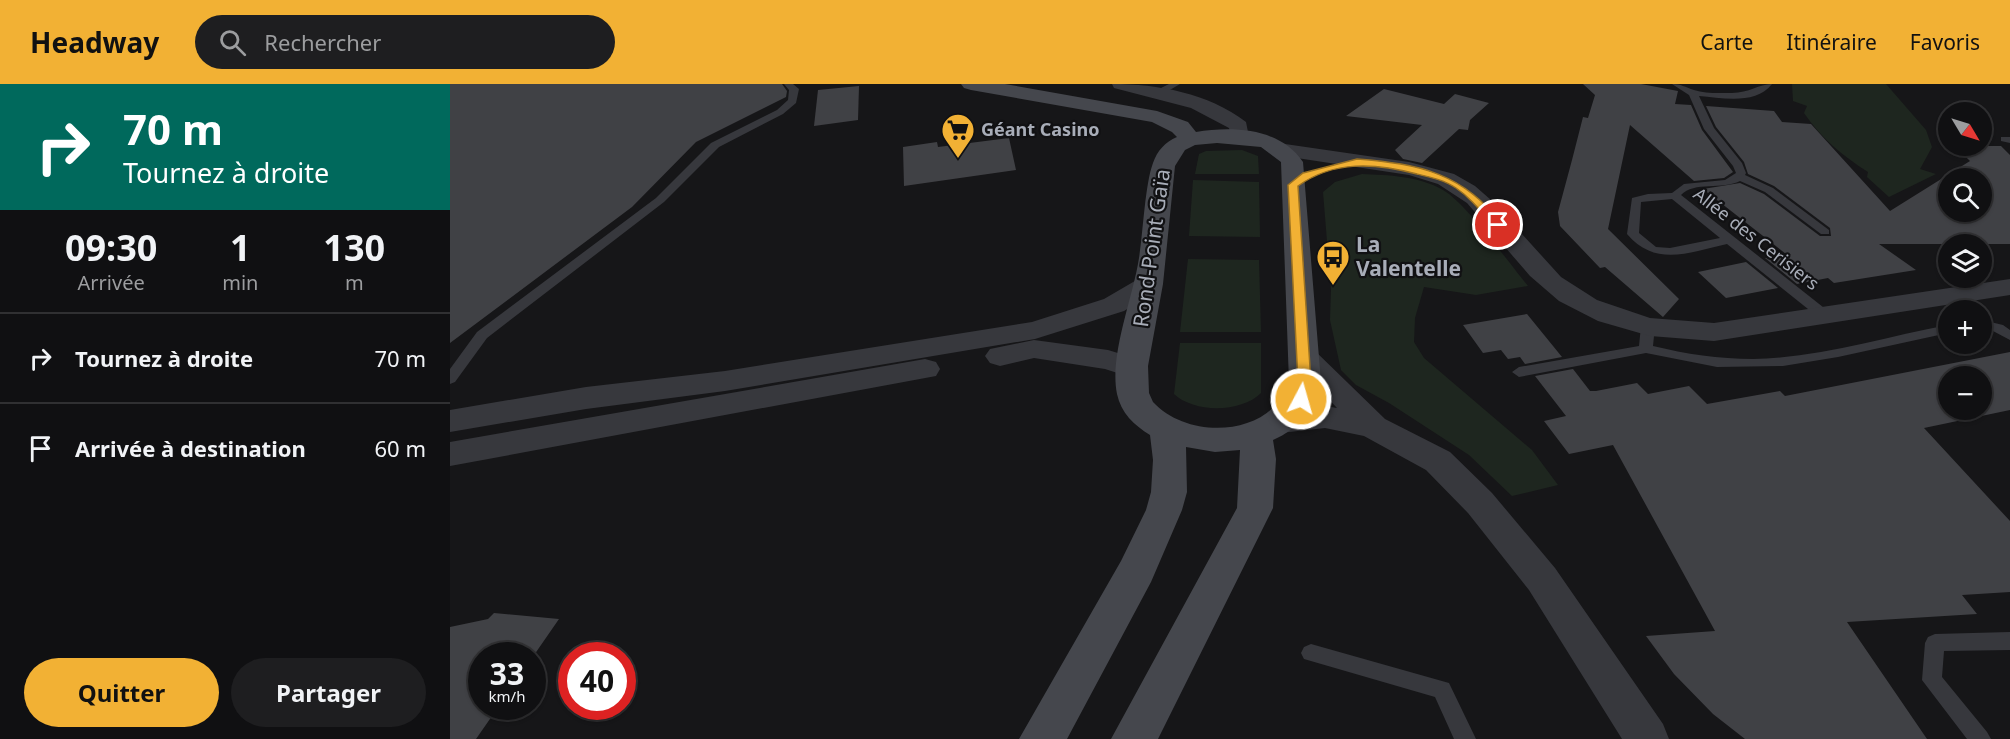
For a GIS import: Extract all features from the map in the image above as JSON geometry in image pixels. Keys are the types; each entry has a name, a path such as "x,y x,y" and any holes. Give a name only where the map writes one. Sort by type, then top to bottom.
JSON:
{"street":[{"path":"972,84 1157,117 1180,127 1190,140 1239,137 1254,139 1285,150 1357,162 1391,164 1417,170 1458,185 1474,197 1552,283 1576,299 1598,309 1647,338 1714,332 2010,287"},
{"path":"1096,105 1123,85 1168,88 1229,117 1239,126 1239,137"},
{"name":"Rond-Point Gaïa","path":"1190,140 1168,152 1163,166 1149,284 1133,368 1133,394 1144,415 1166,429 1193,438 1237,439 1267,428"},
{"path":"1134,739 1255,508 1259,459 1267,428 1293,412 1301,399 1305,382 1292,162 1285,150"},
{"path":"1293,185 1306,176 1357,162"},
{"path":"450,421 586,398 725,381 1035,330 1114,305 1149,284"},
{"path":"450,454 1034,349 1108,360 1133,368"},
{"path":"1303,356 1376,428 1438,461 1480,503 1542,579 1647,739"},
{"path":"1267,428 1325,417 1376,428"},
{"path":"1042,739 1137,570 1164,510 1169,492 1170,460 1166,429"}],"lane":[{"path":"450,379 482,335 660,200 716,145 780,112 793,101 794,89 788,84"},
{"path":"1676,84 1693,93 1748,96 1760,93 1768,84"},
{"name":"Allée des Cerisiers","path":"1693,93 1709,129 1738,165 1741,173 1733,181 1682,188 1675,196 1823,314"},
{"path":"1738,177 1769,190 1824,232"},
{"path":"1675,196 1648,197 1636,201 1633,234 1653,249 1671,252 1728,240"},
{"path":"1992,326 2010,336"},
{"path":"1519,372 1647,338 1728,363 1804,359 1938,331"},
{"path":"1980,739 1932,680 1935,643 2010,641"},
{"path":"1311,653 1442,690 1465,739"}],"shaded area":[{"path":"1792,84 1886,84 1926,130 1932,147 1920,169 1936,174 1889,197 1867,177 1868,172 1841,153 1818,131 1804,113 1807,106 1793,101"},
{"path":"1242,150 1258,156 1259,174 1195,174 1199,154 1206,151"},
{"path":"1362,174 1414,179 1443,190 1475,220 1528,286 1476,295 1424,287 1415,318 1414,342 1424,358 1532,450 1558,485 1512,496 1469,455 1389,403 1356,385 1341,370 1330,320 1331,290 1323,192 1335,182"},
{"path":"1193,180 1259,182 1260,237 1189,236"},
{"path":"1188,259 1259,260 1261,332 1180,332"},
{"path":"1180,343 1261,343 1261,393 1252,400 1230,407 1205,407 1183,400 1174,394"}],"building":[{"path":"450,84 782,84 787,91 786,97 696,142 632,207 450,343"},
{"path":"1583,84 1641,84 1678,91 1675,104 1691,105 1702,130 1733,172 1724,178 1694,181 1630,125 1608,229 1679,299 1663,317 1605,267 1600,268 1560,226 1558,212 1583,117 1588,118 1595,95"},
{"path":"859,86 858,120 814,126 818,90"},
{"path":"1384,89 1444,104 1455,94 1489,103 1470,120 1468,130 1459,129 1422,163 1403,159 1395,150 1422,125 1346,116"},
{"path":"1706,106 1774,111 1782,122 1811,124 1890,211 1938,181 1938,222 1992,222 1992,168 1959,168 1970,161 1965,156 1992,156 1992,146 2001,146 2010,155 2010,244 1992,244 1992,234 1938,234 1938,244 1879,244 1916,270 1834,283 1828,278 1797,284 1765,258 1786,254 1703,189 1740,183 1764,194 1820,236 1831,236 1830,228 1774,186 1748,174 1744,162 1716,127"},
{"name":"Géant Casino","path":"1009,138 1016,170 904,186 903,147 937,142 938,147"},
{"path":"1746,262 1778,288 1726,298 1698,272"},
{"path":"1527,314 1562,357 1525,364 1520,357 1508,359 1501,350 1483,353 1463,325"},
{"path":"2010,352 2010,410 1992,414 1992,366 1938,366"},
{"path":"1938,366 1938,420 1962,420 1924,428 2010,521 2010,592 1962,595 1977,614 1847,622 1927,739 1745,739 1713,714 1674,674 1646,636 1715,631 1613,445 1569,454 1544,421 1566,416 1535,376 1573,369 1590,391 1637,383 1648,394 1689,386 1707,404 1780,391 1785,396"},
{"path":"494,613 559,619 543,642 468,642 468,720 489,720 476,739 450,739 450,627 488,619"}],"place":[{"name":"Géant Casino","path":"958,159"},
{"name":"La Valentelle","path":"1333,286"}],"route":[{"path":"1301,399 1305,382 1293,185 1306,176 1357,162 1391,164 1417,170 1458,185 1474,197 1498,225"}]}
